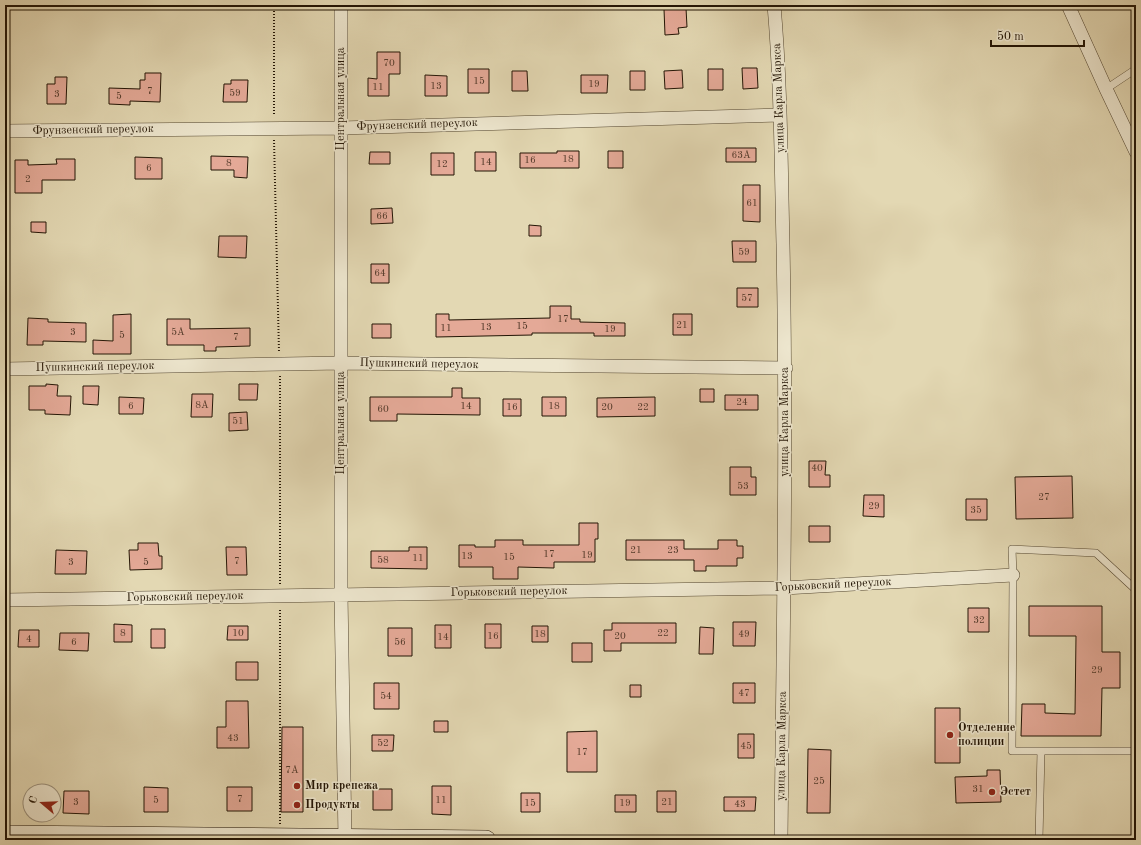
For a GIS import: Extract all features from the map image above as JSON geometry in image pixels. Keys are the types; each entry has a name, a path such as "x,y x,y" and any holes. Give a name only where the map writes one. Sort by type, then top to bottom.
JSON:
{"street":[{"name":"Центральная улица","path":"341,5 341,594 345,839"},
{"name":"улица Карла Маркса","path":"774,5 778,52 786,368 781,840"},
{"path":"1068,5 1136,152"},
{"name":"Фрунзенский переулок","path":"5,131 341,128 780,115"},
{"name":"Пушкинский переулок","path":"5,369 341,362 786,368"},
{"name":"Горьковский переулок","path":"5,600 784,588 1013,575"},
{"path":"5,835 486,840"}],"lane":[{"path":"1106,89 1136,68"},
{"path":"1136,590 1096,553 1012,549 1012,750 1136,751"},
{"path":"1039,840 1041,751"}],"path":[{"path":"274,5 274,128 280,364 280,825"}],"building":[{"path":"686,8 687,27 678,28 679,34 665,35 664,9"},
{"path":"377,52 400,52 400,74 389,74 389,96 368,96 368,78 377,79"},
{"path":"742,68 757,68 758,88 743,89"},
{"path":"468,69 489,69 489,93 468,93"},
{"path":"708,69 723,69 723,90 708,90"},
{"path":"682,70 683,88 665,89 664,71"},
{"path":"512,71 527,71 528,91 512,91"},
{"path":"630,71 645,71 645,90 630,90"},
{"path":"145,73 161,73 160,102 130,101 130,105 109,104 109,88 140,89 140,80 145,80"},
{"path":"425,75 447,76 447,96 425,96"},
{"path":"581,75 608,75 607,93 581,93"},
{"path":"55,77 67,77 66,104 47,104 47,84 55,84"},
{"path":"231,80 248,80 247,102 223,102 224,84 231,84"},
{"path":"726,148 756,148 756,162 726,162"},
{"path":"557,151 579,151 579,168 520,168 520,153 557,153"},
{"path":"608,151 623,151 623,168 608,168"},
{"path":"370,152 390,152 390,164 369,164"},
{"path":"475,152 496,152 496,171 475,171"},
{"path":"431,153 454,153 454,175 431,175"},
{"path":"211,156 248,157 247,178 234,177 234,170 211,170"},
{"path":"135,157 162,158 162,179 135,179"},
{"path":"56,159 75,159 75,180 42,180 42,193 15,193 15,160 28,160 28,165 57,164"},
{"path":"743,185 760,185 760,222 743,221"},
{"path":"392,208 393,223 371,224 371,209"},
{"path":"31,222 46,222 46,233 31,232"},
{"path":"529,225 541,226 541,236 529,236"},
{"path":"219,236 247,236 246,258 218,257"},
{"path":"732,241 756,241 756,262 733,262"},
{"path":"371,264 389,264 389,283 371,283"},
{"path":"737,288 758,288 758,307 737,307"},
{"path":"550,306 571,306 571,319 580,319 580,322 625,323 625,336 594,336 594,333 532,333 532,335 436,337 436,314 449,314 449,320 550,318"},
{"path":"131,314 131,354 93,354 93,340 113,341 113,315"},
{"path":"673,314 692,314 692,335 673,335"},
{"path":"28,318 48,319 48,322 86,323 86,342 43,341 43,345 27,345"},
{"path":"167,319 190,319 190,329 250,328 250,346 216,347 216,351 204,351 204,345 167,345"},
{"path":"372,324 391,324 391,338 372,338"},
{"path":"46,384 58,385 57,396 71,396 70,415 45,414 45,410 29,410 29,386 46,386"},
{"path":"239,384 258,384 257,400 239,400"},
{"path":"83,386 99,386 98,405 83,404"},
{"path":"452,388 462,388 462,398 480,398 480,415 397,414 397,421 370,421 370,397 452,397"},
{"path":"700,389 714,389 714,402 700,402"},
{"path":"192,394 213,394 212,417 191,417"},
{"path":"725,395 758,395 758,410 725,410"},
{"path":"119,397 144,398 143,414 119,414"},
{"path":"542,397 566,397 566,416 542,416"},
{"path":"655,397 655,416 597,417 597,398"},
{"path":"503,399 521,399 521,416 503,416"},
{"path":"247,412 248,430 229,431 229,413"},
{"path":"809,461 826,461 825,475 830,475 830,487 809,487"},
{"path":"730,467 751,467 751,477 756,477 756,495 730,495"},
{"path":"1072,476 1073,518 1016,519 1015,477"},
{"path":"864,495 884,495 884,517 863,516"},
{"path":"966,499 987,499 987,520 966,520"},
{"path":"579,523 598,523 598,539 595,539 595,562 554,562 554,568 518,567 518,579 493,579 493,567 459,567 459,545 495,547 495,540 523,540 523,545 579,545"},
{"path":"809,526 830,526 830,542 809,542"},
{"path":"626,540 684,540 684,549 718,549 718,540 737,540 737,546 743,546 743,558 737,558 737,566 706,566 706,571 694,571 694,560 626,560"},
{"path":"138,543 158,543 159,556 162,556 162,569 130,570 129,550 138,550"},
{"path":"226,547 246,547 247,575 227,575"},
{"path":"409,547 427,547 427,569 371,568 371,551 409,551"},
{"path":"56,550 87,551 86,574 55,574"},
{"path":"1029,606 1102,606 1102,652 1120,652 1120,688 1102,688 1101,736 1021,736 1022,704 1045,704 1045,713 1075,714 1076,636 1029,636"},
{"path":"968,608 989,608 989,632 968,632"},
{"path":"733,622 756,622 755,646 733,646"},
{"path":"612,623 676,623 676,643 621,643 621,651 604,651 604,630 612,630"},
{"path":"114,624 132,625 132,642 114,642"},
{"path":"485,624 501,624 501,648 485,648"},
{"path":"435,625 451,625 451,648 435,648"},
{"path":"228,626 248,626 248,640 227,640"},
{"path":"532,626 548,626 548,642 532,642"},
{"path":"700,627 714,628 713,654 699,654"},
{"path":"388,628 412,628 412,656 388,656"},
{"path":"151,629 165,629 165,648 151,648"},
{"path":"19,630 39,630 39,647 18,647"},
{"path":"60,633 89,633 88,651 59,650"},
{"path":"572,643 592,643 592,662 572,662"},
{"path":"236,662 258,662 258,680 236,680"},
{"path":"374,683 399,683 399,709 374,709"},
{"path":"733,683 755,683 755,703 733,703"},
{"path":"630,685 641,685 641,697 630,697"},
{"path":"226,701 248,701 249,748 217,748 217,727 226,727"},
{"path":"935,708 960,708 960,763 935,763"},
{"path":"434,721 448,721 448,732 434,732"},
{"path":"282,727 303,727 303,812 281,812"},
{"path":"597,731 597,772 567,772 567,732"},
{"path":"738,734 754,734 754,758 738,758"},
{"path":"372,735 394,735 393,751 372,751"},
{"path":"808,749 831,750 830,813 807,813"},
{"path":"987,770 1000,770 1001,802 956,803 955,777 987,776"},
{"path":"432,786 451,786 451,815 432,814"},
{"path":"144,787 168,788 168,812 144,812"},
{"path":"227,787 252,787 252,811 227,811"},
{"path":"373,789 392,789 392,810 373,810"},
{"path":"64,791 89,791 89,814 63,813"},
{"path":"657,791 676,791 676,812 657,812"},
{"path":"521,793 540,793 540,812 521,812"},
{"path":"615,795 636,795 636,812 615,812"},
{"path":"724,797 756,797 755,811 724,811"}],"place":[{"name":"Отделение полиции","path":"950,735"},
{"name":"Мир крепежа","path":"297,786"},
{"name":"Эстет","path":"992,792"},
{"name":"Продукты","path":"297,805"}]}
